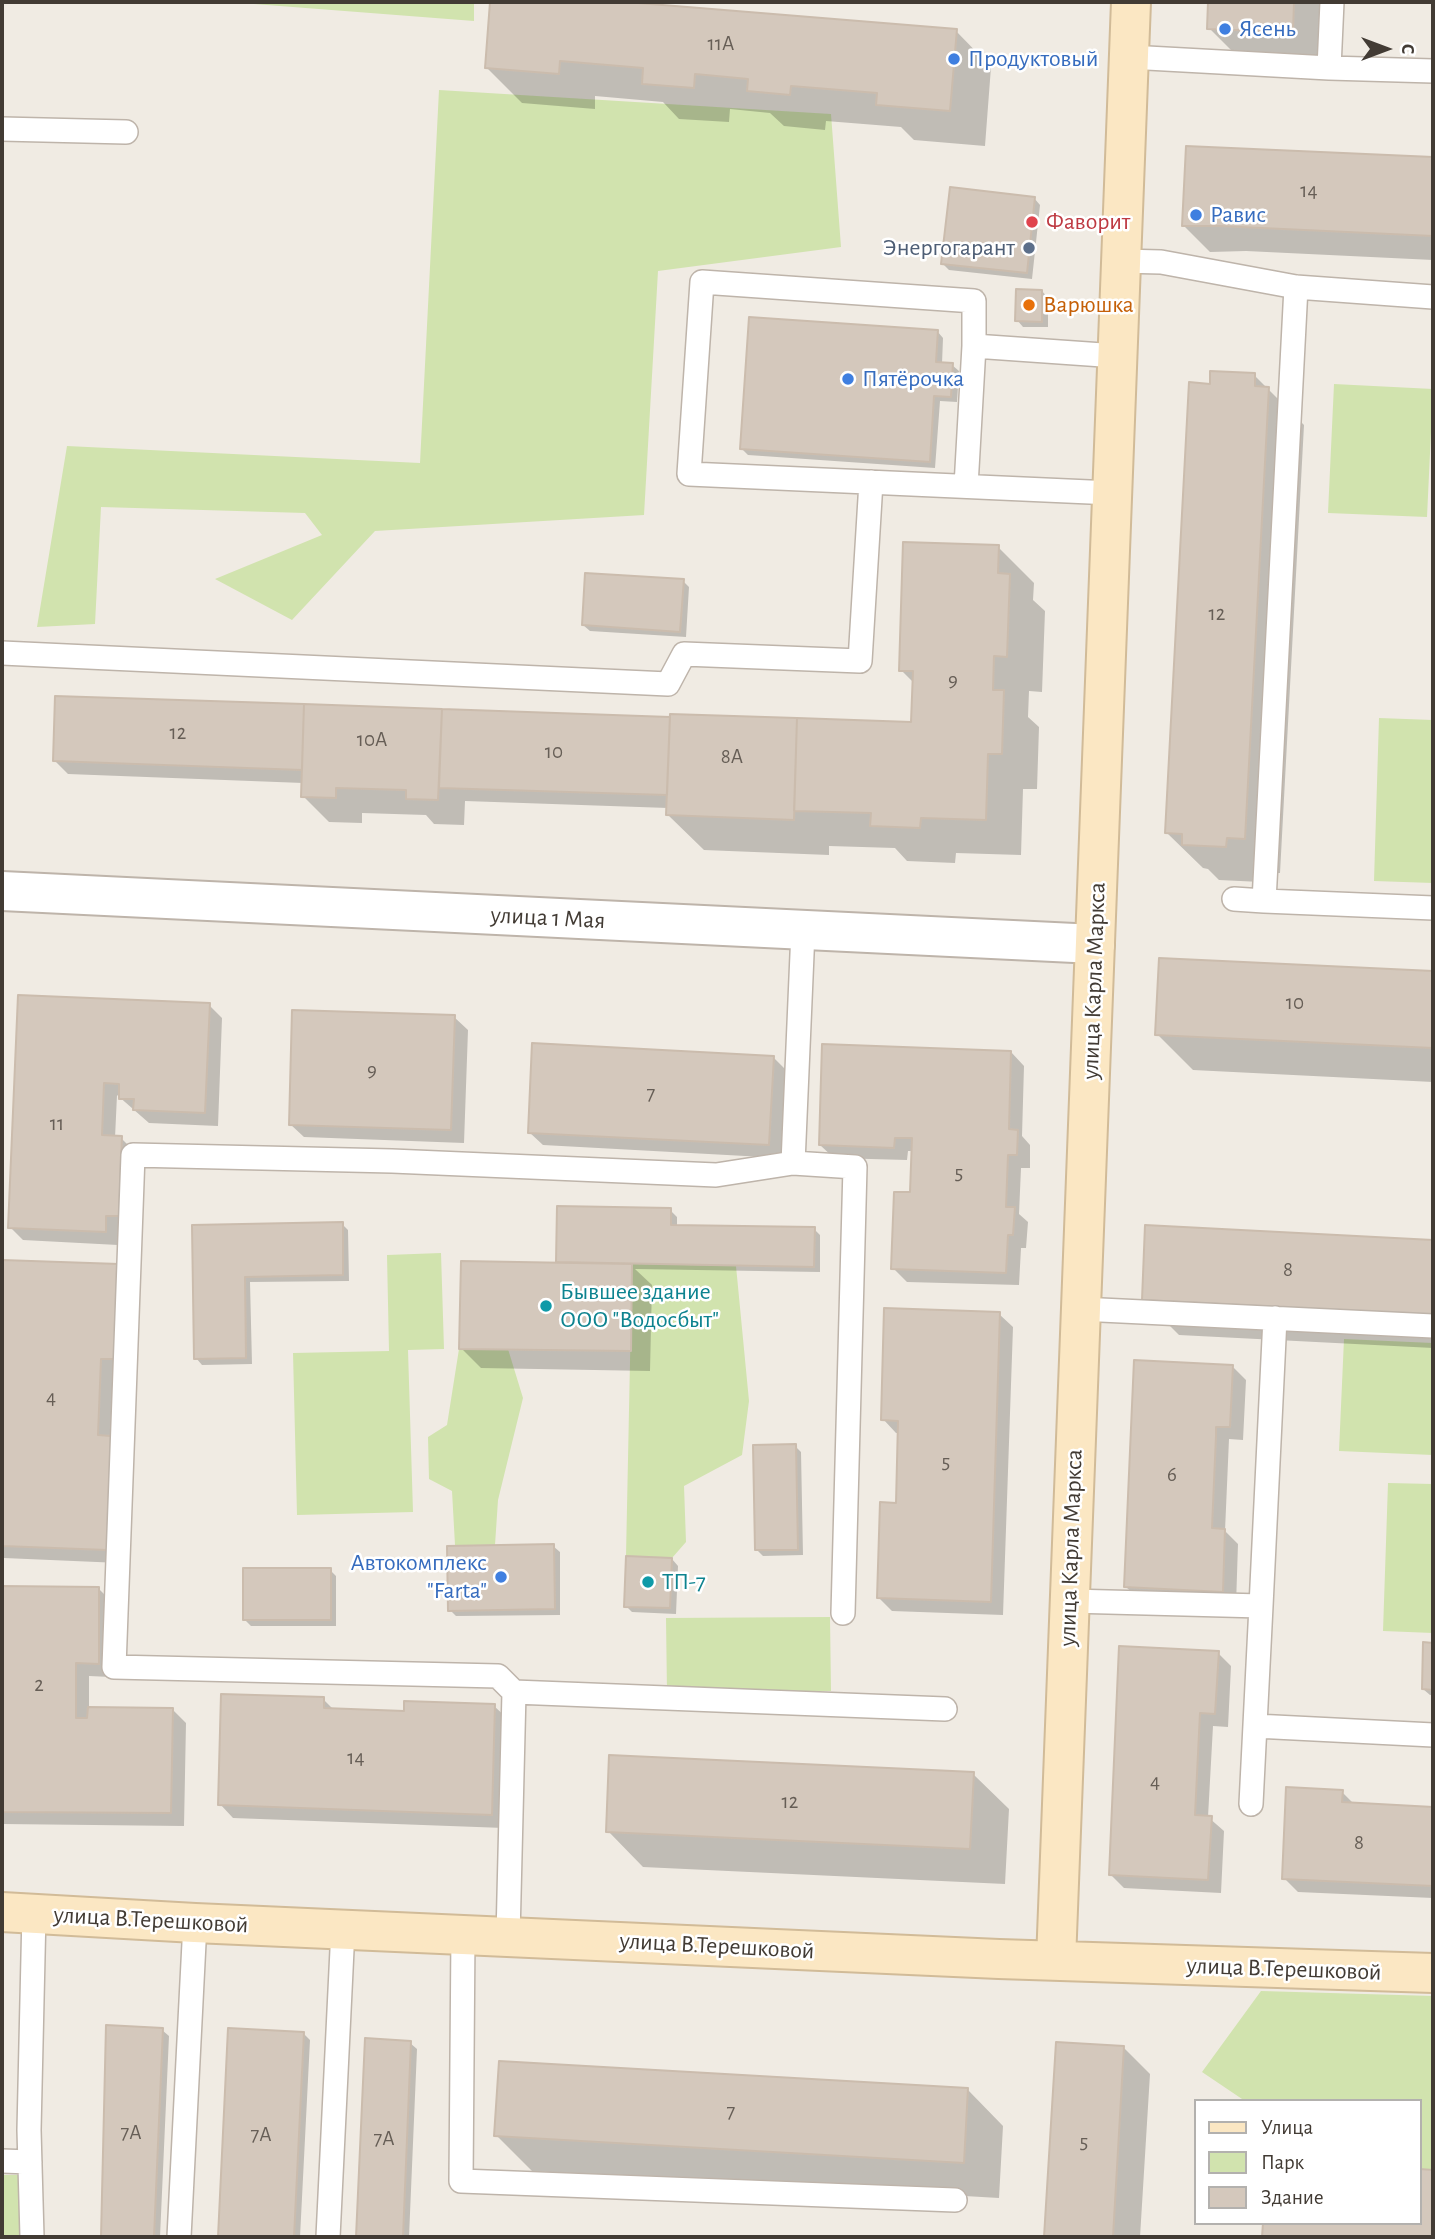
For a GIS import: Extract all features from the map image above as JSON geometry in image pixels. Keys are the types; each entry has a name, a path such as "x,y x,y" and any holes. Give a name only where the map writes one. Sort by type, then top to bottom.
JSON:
{"main road":[{"name":"улица Карла Маркса","path":"1056,1961 1131,2"},
{"name":"улица В.Терешковой","path":"18,1912 195,1923 1056,1961 1433,1973"}],"street":[{"name":"улица 1 Мая","path":"2,891 1095,944"}],"lane":[{"path":"1329,68 1332,2"},
{"path":"1129,57 1433,71"},
{"path":"2,129 126,132"},
{"path":"1122,261 1161,262 1296,287 1433,297"},
{"path":"966,486 974,300 702,282 689,474 1112,493"},
{"path":"1264,901 1296,287"},
{"path":"974,346 1117,356"},
{"path":"2,653 668,684 684,654 860,661 871,482"},
{"path":"1234,899 1433,908"},
{"path":"793,1163 803,931"},
{"path":"843,1613 855,1167 793,1163 716,1175 368,1160 133,1155 114,1667 498,1676 514,1692 946,1709"},
{"path":"1080,1309 1433,1326"},
{"path":"1251,1804 1275,1318"},
{"path":"1070,1601 1261,1606"},
{"path":"508,1936 514,1692"},
{"path":"1255,1726 1433,1735"},
{"path":"18,1912 32,2237"},
{"path":"179,2237 195,1923"},
{"path":"328,2237 343,1929"},
{"path":"463,1934 461,2181 955,2200"},
{"path":"2,2161 30,2162"}],"green space":[{"path":"241,2 474,2 474,21 241,3"},
{"path":"439,90 831,114 841,247 658,271 644,515 375,531 292,620 215,579 322,535 305,513 101,507 95,624 37,627 67,446 420,463"},
{"path":"1334,384 1433,389 1427,517 1328,513"},
{"path":"1379,718 1433,720 1433,883 1374,881"},
{"path":"441,1253 444,1349 408,1350 413,1512 297,1515 293,1353 389,1351 387,1255"},
{"path":"632,1264 736,1266 749,1401 742,1455 684,1486 686,1542 672,1558 626,1556"},
{"path":"1344,1339 1433,1343 1433,1455 1339,1451"},
{"path":"459,1349 508,1349 523,1398 498,1500 495,1545 455,1545 452,1491 429,1479 428,1437 447,1425"},
{"path":"1388,1483 1433,1484 1433,1633 1383,1631"},
{"path":"830,1617 831,1691 667,1693 666,1618"},
{"path":"1261,1991 1433,1996 1433,2170 1421,2169 1421,2099 1242,2099 1202,2072"},
{"path":"2,2175 18,2175 20,2237 2,2237"}],"building":[{"path":"490,2 626,2 957,29 950,111 876,105 877,93 791,86 790,95 747,91 748,79 695,74 694,88 642,84 643,68 560,61 559,74 485,68"},
{"path":"1208,2 1294,2 1293,32 1207,29"},
{"path":"1186,146 1433,157 1433,236 1182,226"},
{"path":"950,187 1035,197 1027,273 941,264"},
{"name":"Варюшка","path":"1016,289 1042,290 1042,322 1015,321"},
{"name":"Пятёрочка","path":"749,317 938,330 936,362 953,363 951,397 934,396 930,462 740,449"},
{"path":"1210,371 1255,373 1255,386 1269,387 1245,839 1227,838 1226,847 1182,845 1182,834 1165,833 1189,382 1210,384"},
{"path":"903,542 999,545 998,573 1010,574 1007,657 994,656 993,690 1004,690 1002,754 988,754 986,820 921,818 920,828 870,826 871,813 794,811 797,718 911,722 913,671 899,671"},
{"path":"585,573 684,579 680,632 582,625"},
{"path":"55,696 304,704 302,770 53,761"},
{"path":"304,704 442,709 438,800 406,799 406,790 336,788 336,798 301,797"},
{"path":"442,709 670,717 667,795 439,788"},
{"path":"670,714 797,718 794,820 666,815"},
{"path":"1159,958 1433,971 1433,1048 1155,1035"},
{"path":"18,995 210,1003 205,1113 133,1110 134,1099 119,1099 119,1084 104,1083 102,1135 122,1136 119,1216 106,1216 106,1232 8,1228"},
{"path":"292,1010 455,1015 451,1130 289,1125"},
{"path":"532,1043 774,1056 769,1145 528,1133"},
{"path":"822,1044 1011,1051 1009,1129 1018,1130 1017,1155 1008,1155 1006,1207 1015,1207 1013,1235 1008,1235 1006,1273 891,1269 894,1192 910,1192 912,1138 895,1138 894,1148 819,1145"},
{"path":"557,1206 671,1208 671,1225 815,1227 814,1267 556,1262"},
{"path":"343,1222 343,1275 245,1277 246,1358 194,1359 192,1225"},
{"path":"1145,1225 1433,1240 1433,1315 1142,1300"},
{"path":"2,1260 119,1264 116,1359 101,1359 98,1435 111,1436 107,1550 2,1546"},
{"name":"Бывшее здание ООО \"Водосбыт\"","path":"461,1261 632,1264 631,1351 459,1349"},
{"path":"884,1308 1000,1312 991,1602 877,1598 880,1502 896,1503 898,1421 881,1420"},
{"path":"1134,1360 1233,1365 1230,1427 1216,1427 1212,1528 1225,1529 1223,1592 1124,1587"},
{"path":"796,1444 798,1550 755,1550 753,1445"},
{"name":"Автокомплекс \"Farta\"","path":"554,1544 555,1609 448,1611 447,1546"},
{"name":"ТП-7","path":"626,1556 672,1558 670,1608 624,1607"},
{"path":"243,1568 331,1568 331,1620 243,1620"},
{"path":"2,1586 99,1587 99,1664 76,1663 76,1718 87,1718 88,1707 173,1708 171,1813 2,1812"},
{"path":"1423,1642 1433,1643 1433,1690 1422,1689"},
{"path":"1119,1646 1219,1651 1215,1714 1200,1713 1195,1815 1212,1816 1208,1880 1109,1875"},
{"path":"221,1694 324,1697 324,1708 404,1711 404,1701 495,1704 492,1815 218,1805"},
{"path":"609,1755 974,1772 970,1849 606,1832"},
{"path":"1286,1787 1343,1790 1342,1802 1433,1807 1433,1886 1282,1879"},
{"path":"106,2025 163,2028 154,2237 101,2237"},
{"path":"228,2028 304,2032 294,2237 218,2237"},
{"path":"365,2038 411,2041 403,2237 356,2237"},
{"path":"1056,2042 1124,2046 1113,2237 1044,2237"},
{"path":"499,2061 968,2088 964,2163 494,2136"},
{"path":"1421,2169 1433,2170 1433,2237 1262,2237 1263,2225 1421,2225"}],"place":[{"name":"Ясень","path":"1225,29"},
{"name":"Продуктовый","path":"954,59"},
{"name":"Равис","path":"1196,215"},
{"name":"Фаворит","path":"1032,222"},
{"name":"Энергогарант","path":"1029,248"},
{"name":"Варюшка","path":"1029,305"},
{"name":"Пятёрочка","path":"848,379"},
{"name":"Бывшее здание ООО \"Водосбыт\"","path":"546,1306"},
{"name":"Автокомплекс \"Farta\"","path":"501,1577"},
{"name":"ТП-7","path":"648,1582"}]}
